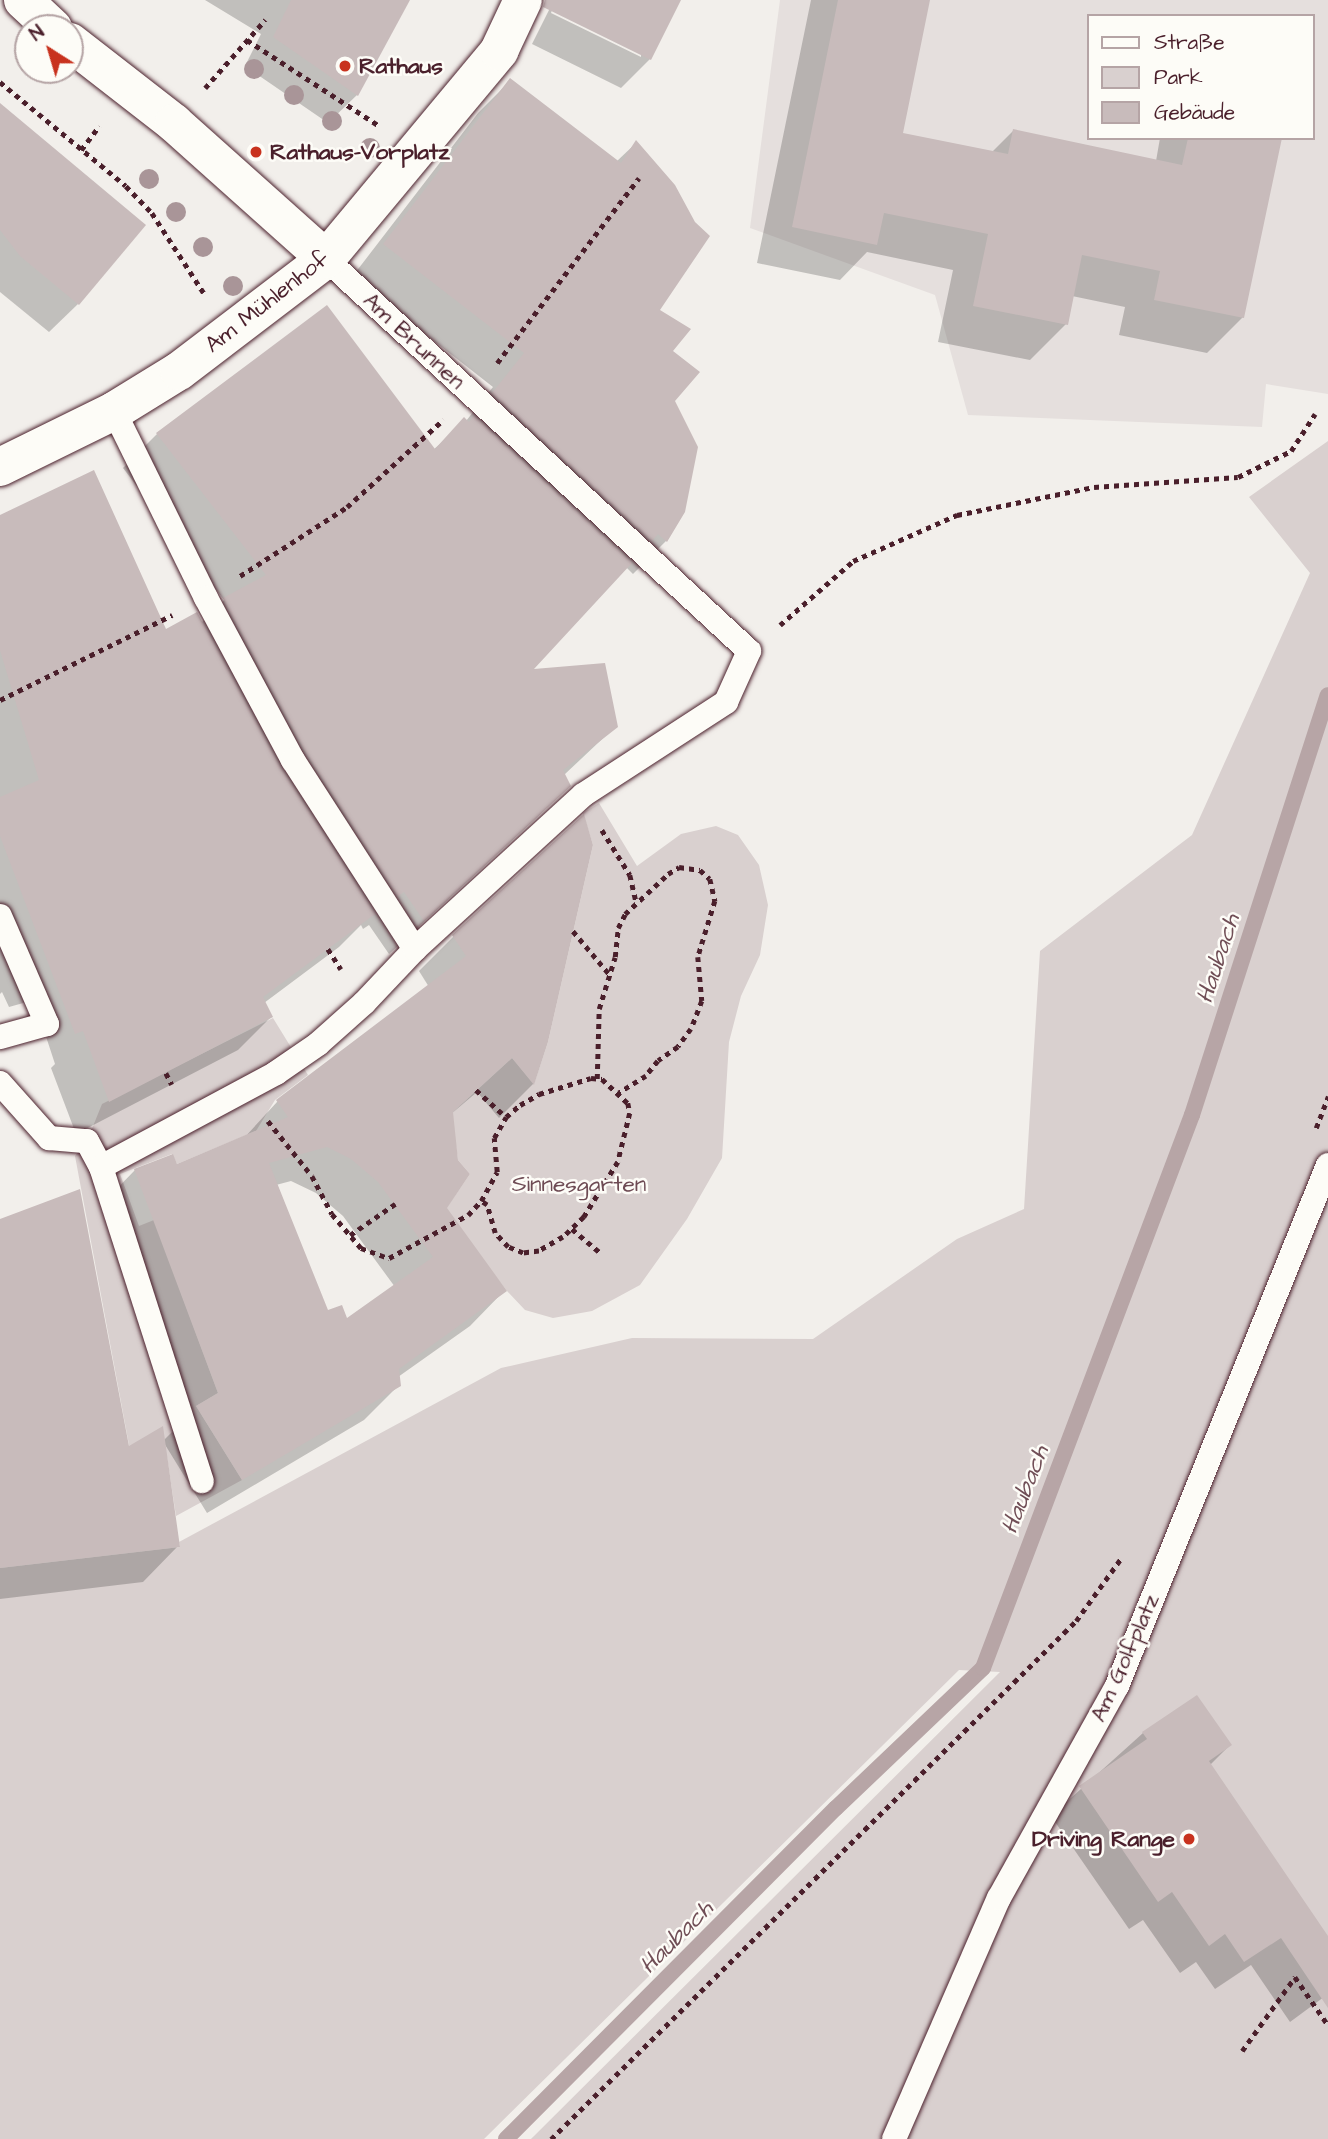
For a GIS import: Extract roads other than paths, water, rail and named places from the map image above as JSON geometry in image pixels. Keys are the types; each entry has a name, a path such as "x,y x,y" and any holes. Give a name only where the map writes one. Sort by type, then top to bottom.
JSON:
{"street":[{"path":"23,0 38,14"},
{"name":"Am Mühlenhof","path":"0,467 114,411 179,371 326,259 499,51 523,0"},
{"name":"Am Brunnen","path":"84,53 174,123 326,259"}],"lane":[{"name":"Am Brunnen","path":"326,259 749,651 726,702 583,795 415,949"},
{"path":"101,1167 241,1093 318,1044 364,1003 415,949 293,760 206,598 114,411"},
{"path":"0,916 47,1024 0,1037"},
{"path":"0,1083 49,1138 87,1140 101,1167 202,1481"},
{"name":"Am Golfplatz","path":"894,2139 999,1898 1117,1686 1328,1165"}],"waterway":[{"name":"Haubach","path":"506,2139 836,1808 983,1668 1192,1115 1328,695"}],"place":[{"name":"Rathaus","path":"345,66"},
{"name":"Rathaus-Vorplatz","path":"256,152"},
{"name":"Driving Range","path":"1189,1839"}],"park label":[{"name":"Sinnesgarten","path":"579,1184"}]}
